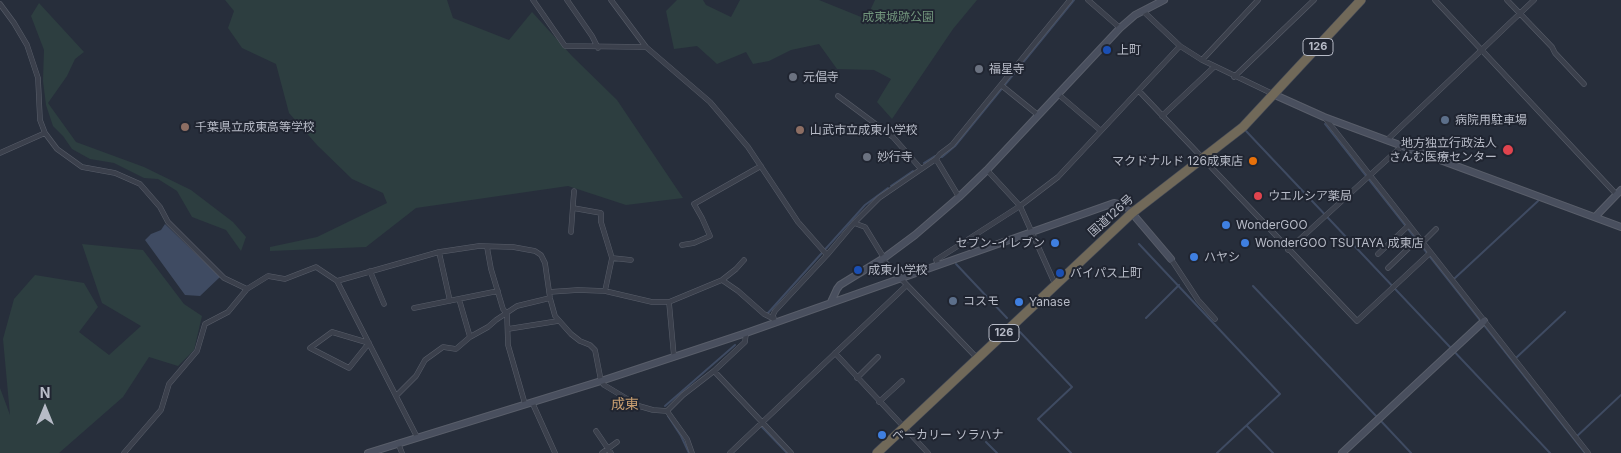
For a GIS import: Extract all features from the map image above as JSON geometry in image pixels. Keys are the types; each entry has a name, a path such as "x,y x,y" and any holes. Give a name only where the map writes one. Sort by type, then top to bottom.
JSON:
{"highway":[{"name":"国道126号","path":"877,453 1132,213 1243,127 1361,0"}],"street":[{"path":"533,0 565,46 598,48 646,47"},
{"path":"567,0 598,48"},
{"path":"611,0 646,47 710,102 748,147 798,222 825,253"},
{"path":"774,321 775,310 825,253 879,198 952,145 1002,86 1070,0"},
{"path":"1088,0 1120,28"},
{"path":"832,302 836,289 840,285 915,235 959,197 987,170 1120,28 1135,15 1164,0"},
{"path":"1202,60 1258,0"},
{"path":"1234,77 1314,0"},
{"path":"1435,0 1618,192 1596,216"},
{"path":"1507,0 1584,84"},
{"path":"1387,140 1534,0"},
{"path":"0,4 27,45 38,78 40,120 45,133 57,149 67,158 82,166 116,173 140,184 160,207 168,222 224,278 246,289"},
{"path":"1143,11 1180,46 1234,77 1324,117 1596,216 1621,227"},
{"path":"939,265 936,260 1020,206 1058,177 1180,46"},
{"path":"1162,116 1214,67"},
{"path":"1002,86 1038,115"},
{"path":"1139,91 1357,322 1430,252"},
{"path":"1058,94 1100,130"},
{"path":"838,96 893,137 921,169"},
{"path":"1324,117 1588,453"},
{"path":"0,153 45,133"},
{"path":"1288,250 1402,146"},
{"path":"937,157 959,197"},
{"path":"682,245 694,243 710,236 694,204 762,166"},
{"path":"987,170 1020,206 1055,284"},
{"path":"571,232 574,192"},
{"path":"368,453 601,381 746,333 774,321 939,265 1114,202 1124,204 1132,213 1171,259 1198,300 1215,319"},
{"path":"572,208 601,213 601,222 612,258 604,292"},
{"path":"854,223 865,227 883,258 900,278 977,358"},
{"path":"1378,254 1408,226"},
{"path":"1388,268 1436,229"},
{"path":"337,281 439,252 479,246 535,251 541,255 545,263 550,298 558,321 571,334 580,341 590,345 594,350 601,381 604,385 639,406 667,411 687,439 692,453"},
{"path":"487,247 490,269 503,309 507,314 508,345 528,403 555,453"},
{"path":"439,252 450,301"},
{"path":"612,258 631,260"},
{"path":"549,292 604,292 652,302 669,302 722,280 744,260"},
{"path":"124,453 161,410 170,384 197,351 205,324 228,312 246,289 268,276 285,278 316,267 337,281 417,437"},
{"path":"370,271 384,304"},
{"path":"722,280 774,321"},
{"path":"730,453 907,285"},
{"path":"414,308 498,291"},
{"path":"396,396 416,376 425,360 443,347 456,349 470,337 517,306 550,298"},
{"path":"459,299 470,337"},
{"path":"669,302 674,357"},
{"path":"508,329 558,321"},
{"path":"1342,453 1484,321"},
{"path":"332,332 369,343 349,368 310,348 332,332"},
{"path":"667,411 745,342 746,333"},
{"path":"835,354 928,453"},
{"path":"857,378 878,358"},
{"path":"714,371 791,453"},
{"path":"879,402 902,381"},
{"path":"596,431 610,451"},
{"path":"602,453 610,451 616,442"},
{"path":"398,443 402,453"}],"green space":[{"path":"225,0 447,0 453,18 509,40 532,12 572,56 617,100 683,198 626,205 568,186 416,208 366,247 270,251 270,247 317,237 387,203 383,193 352,179 317,145 289,113 276,64 242,48 228,28 234,11"},
{"name":"成東城跡公園","path":"677,0 703,0 706,5 731,17 740,0 819,0 866,19 875,0 977,0 953,29 892,119 877,102 891,79 874,70 837,69 819,44 791,50 769,61 753,64 746,52 717,64 697,46 674,49 666,11"},
{"path":"39,3 84,52 75,59 67,76 48,103 76,142 144,167 191,190 233,222 246,237 241,251 226,230 192,217 177,191 158,179 144,178 114,163 90,159 72,149 53,126 46,105 43,81 44,50 31,16"},
{"path":"82,244 143,250 184,304 202,316 194,350 178,366 149,357 123,397 59,453 0,453 0,388 10,415 3,339 14,299 35,275 84,283 98,307 79,332 109,355 141,326 102,303"}],"water":[{"path":"165,224 220,277 200,296 185,295 145,240 151,234 161,230"}],"waterway":[{"path":"924,163 935,156 942,157 955,146 1074,0"},
{"path":"1325,124 1585,453"},
{"path":"1246,131 1550,453"},
{"path":"891,186 913,171"},
{"path":"768,313 865,205 888,188"},
{"path":"1455,278 1538,201"},
{"path":"1139,244 1280,394 1217,453"},
{"path":"956,264 1007,318"},
{"path":"1146,318 1179,285"},
{"path":"1253,286 1377,417"},
{"path":"1517,357 1565,312"},
{"path":"1020,332 1072,387 1038,419 1071,453"},
{"path":"665,406 735,345"},
{"path":"1575,438 1621,395"},
{"path":"668,416 689,453"},
{"path":"1380,420 1411,453"},
{"path":"761,426 787,453"},
{"path":"1247,426 1273,453"},
{"path":"986,442 997,453"}],"place":[{"name":"上町","path":"1107,50"},
{"name":"福星寺","path":"979,69"},
{"name":"元倡寺","path":"793,77"},
{"name":"病院用駐車場","path":"1445,120"},
{"name":"千葉県立成東高等学校","path":"185,127"},
{"name":"山武市立成東小学校","path":"800,130"},
{"name":"地方独立行政法人 さんむ医療センター","path":"1508,150"},
{"name":"妙行寺","path":"867,157"},
{"name":"マクドナルド 126成東店","path":"1253,161"},
{"name":"ウエルシア薬局","path":"1258,196"},
{"name":"WonderGOO","path":"1226,225"},
{"name":"セブン-イレブン","path":"1055,243"},
{"name":"WonderGOO TSUTAYA 成東店","path":"1245,243"},
{"name":"ハヤシ","path":"1194,257"},
{"name":"成東小学校","path":"858,270"},
{"name":"バイパス上町","path":"1060,273"},
{"name":"コスモ","path":"953,301"},
{"name":"Yanase","path":"1019,302"},
{"name":"ベーカリー ソラハナ","path":"882,435"}],"district":[{"name":"成東","path":"625,405"}]}
